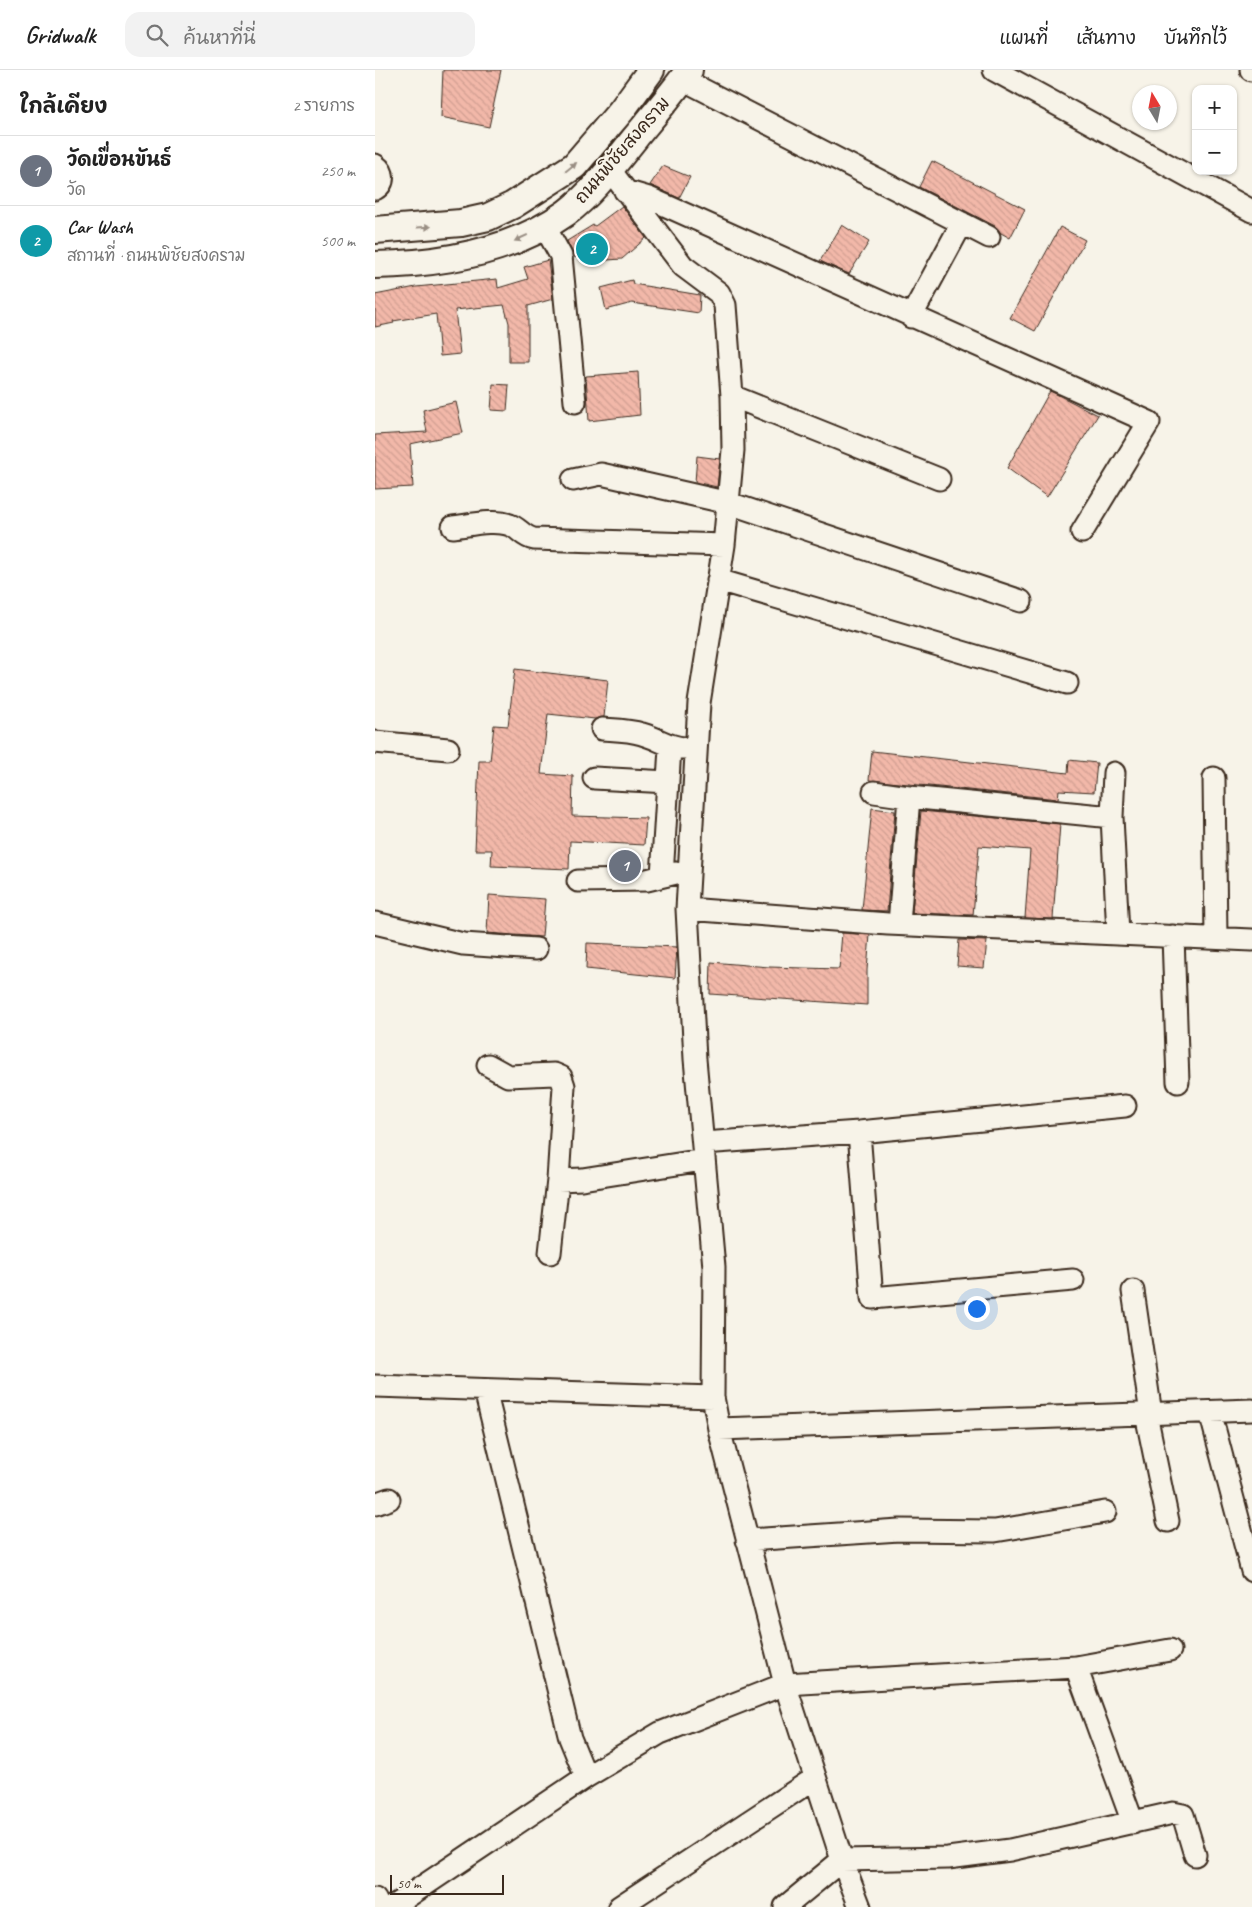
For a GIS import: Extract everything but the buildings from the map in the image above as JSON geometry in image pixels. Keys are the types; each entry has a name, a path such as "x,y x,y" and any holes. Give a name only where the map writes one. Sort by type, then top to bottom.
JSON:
{"main road":[{"name":"ถนนพิชัยสงคราม","path":"375,230 461,223 488,217 513,206 574,166 621,111 651,70"},
{"name":"ถนนพิชัยสงคราม","path":"375,265 402,264 467,255 509,244 545,227 586,196 610,170 686,75"}],"street":[{"path":"994,70 1252,211"},
{"path":"686,75 989,237"},
{"path":"375,165 381,170 383,178 380,185 375,189"},
{"path":"610,170 683,266 723,298 732,396 733,450 724,545 699,703 687,908 695,1059 714,1267 713,1397 719,1429 785,1684 842,1860 860,1907"},
{"path":"625,191 649,198 911,318 1149,422 1082,532"},
{"path":"911,318 961,222"},
{"path":"545,227 561,256 575,402"},
{"path":"732,396 939,480"},
{"path":"573,480 601,474 729,503 1021,601"},
{"path":"453,527 502,523 515,527 523,534 534,539 724,545"},
{"path":"718,580 1067,683"},
{"path":"602,729 638,733 670,748 697,748"},
{"path":"375,742 448,748"},
{"path":"662,876 670,748"},
{"path":"1114,773 1112,817 1118,934"},
{"path":"594,778 668,782"},
{"path":"1214,778 1216,938"},
{"path":"874,792 1112,817"},
{"path":"899,924 909,797"},
{"path":"578,881 647,880 689,873"},
{"path":"687,908 899,924 1252,940"},
{"path":"375,923 463,944 536,949"},
{"path":"1173,936 1178,1082"},
{"path":"488,1065 508,1076 554,1074 561,1077 564,1086 558,1180 550,1253"},
{"path":"558,1180 582,1179 703,1151 859,1132 1125,1106"},
{"path":"859,1132 872,1298 1073,1280"},
{"path":"1133,1291 1148,1414 1168,1521"},
{"path":"375,1386 713,1397"},
{"path":"485,1390 569,1738 585,1777"},
{"path":"719,1429 1252,1410"},
{"path":"1210,1412 1252,1571"},
{"path":"747,1540 899,1530 995,1531 1105,1512"},
{"path":"392,1907 585,1777 660,1733 785,1684 1076,1667 1170,1650"},
{"path":"1076,1667 1133,1823"},
{"path":"619,1907 815,1778"},
{"path":"785,1907 842,1860 957,1857 1009,1850 1179,1813 1183,1815 1195,1856"},
{"path":"375,1899 379,1907"}],"place":[{"name":"Car Wash","path":"592,249"},
{"name":"วัดเขื่อนขันธ์","path":"625,866"}]}
